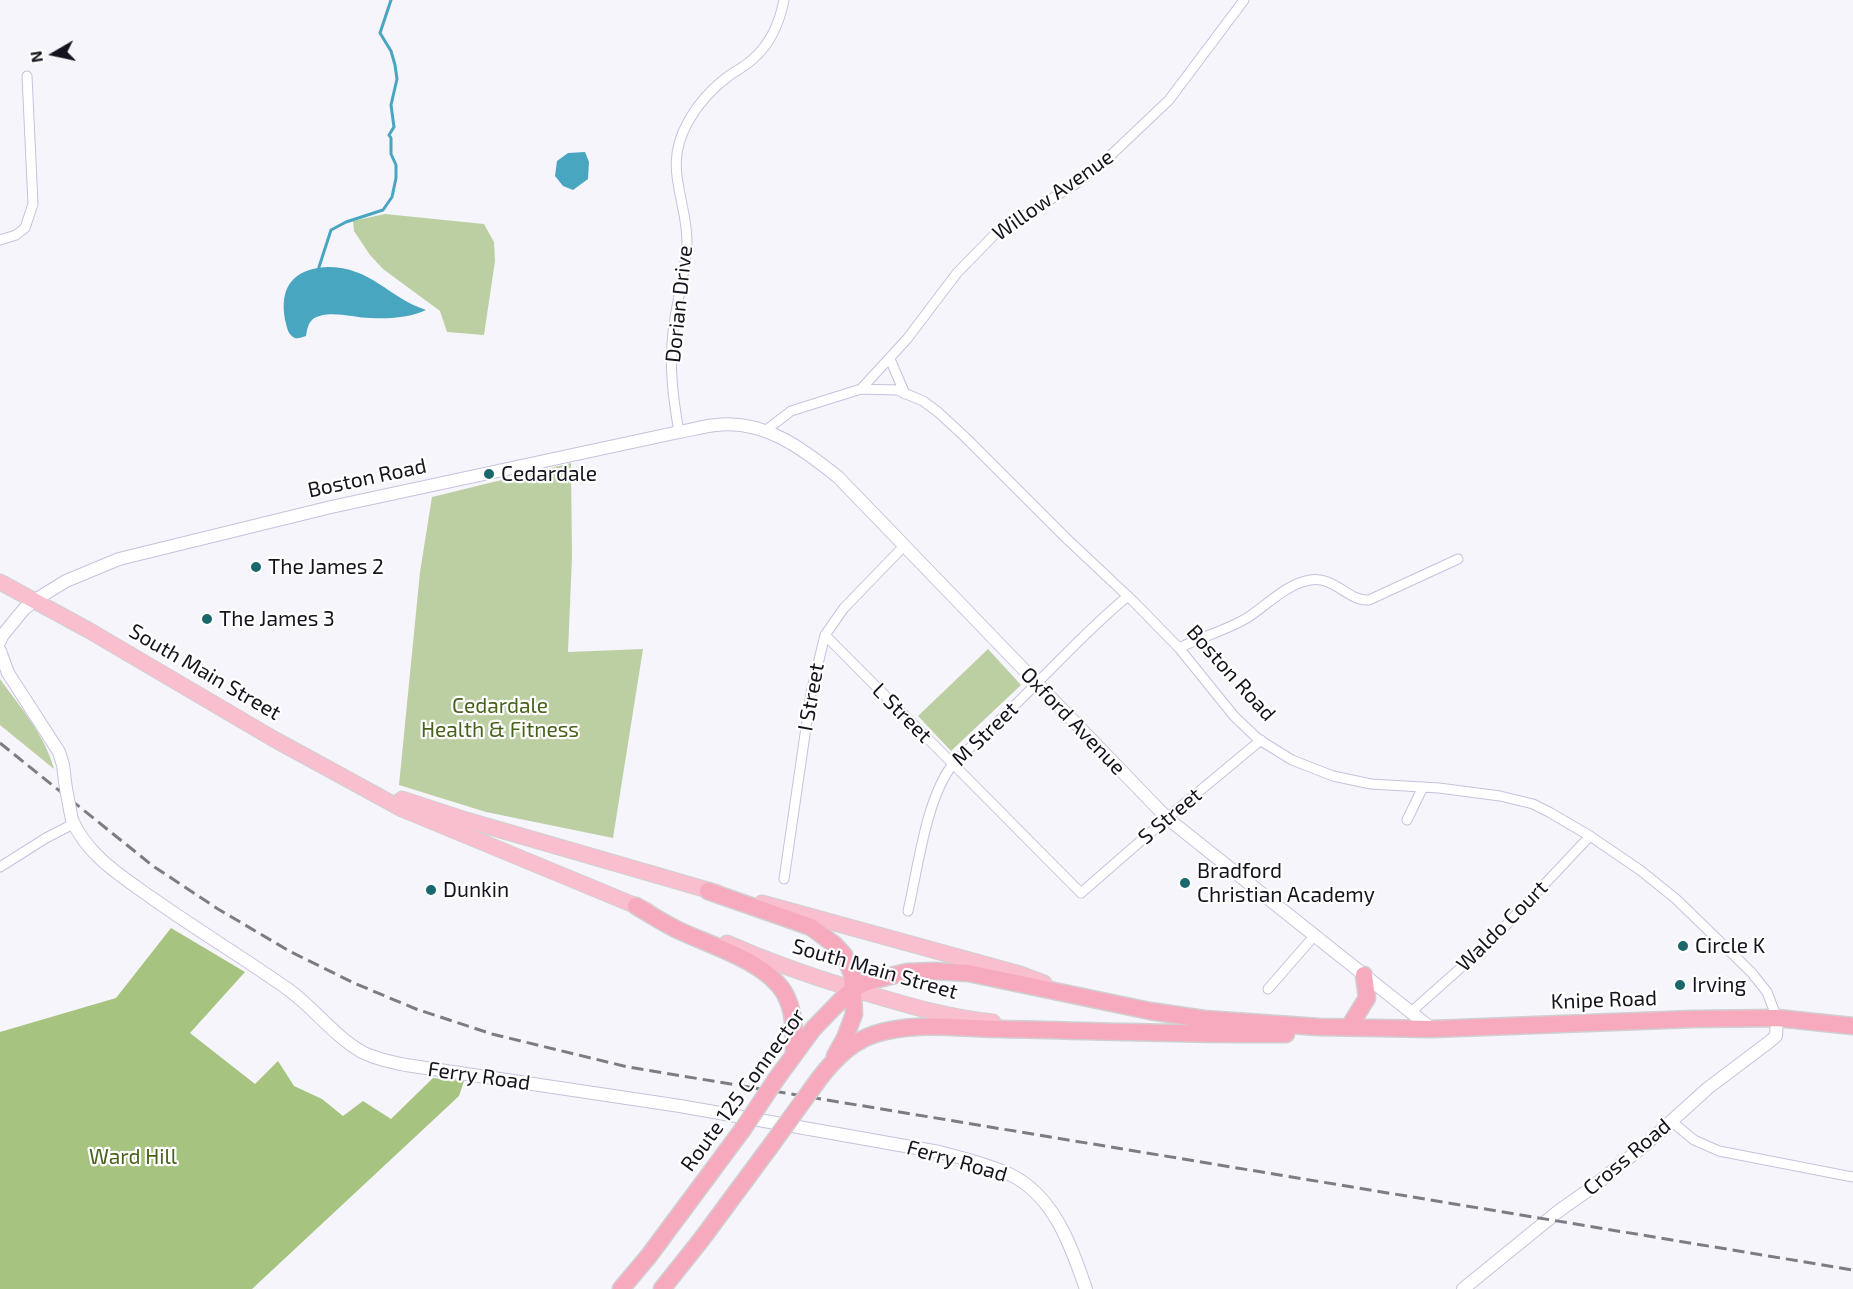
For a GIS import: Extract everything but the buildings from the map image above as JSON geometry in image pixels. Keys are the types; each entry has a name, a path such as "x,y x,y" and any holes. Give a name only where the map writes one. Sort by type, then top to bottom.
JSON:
{"highway":[{"path":"662,1289 701,1240 832,1062 851,1024 855,1007 852,974 844,955 820,933 811,927 708,891"},
{"path":"636,906 678,930 761,969 774,980 784,992 792,1010 794,1053"},
{"name":"Route 125 Connector","path":"621,1289 648,1257 743,1129 794,1053 826,1014 854,989 870,981 907,972 941,971 968,974 1078,996"},
{"path":"1349,1027 1367,998 1364,975"},
{"name":"South Main Street","path":"1078,996 1150,1011 1204,1019 1319,1027 1432,1029"},
{"path":"1777,1018 1853,1026"},
{"name":"Knipe Road","path":"1432,1029 1777,1018"},
{"path":"832,1062 868,1036 897,1029 1040,1030"},
{"name":"South Main Street","path":"1040,1030 1219,1035 1353,1033 1382,1029"}],"main road":[{"name":"South Main Street","path":"0,582 272,738 419,817 777,964 932,1013 1022,1024 1040,1030"},
{"name":"South Main Street","path":"387,799 394,796 466,820 684,882 708,891 766,903 1020,974 1078,996"}],"street":[{"name":"Dorian Drive","path":"679,432 673,395 671,354 687,238 677,186 677,156 686,125 702,100 713,88 755,57 764,47 780,18 784,0"},
{"name":"Willow Avenue","path":"861,389 907,339 941,292 996,233 1077,183 1111,155 1169,100 1244,0"},
{"path":"0,240 16,235 25,228 33,204 27,76"},
{"path":"890,359 905,394"},
{"name":"Boston Road","path":"765,431 791,411 861,389 897,390 922,401 938,412 1128,596 1179,648 1234,716 1261,740 1292,760 1333,776 1371,784 1424,787 1515,799 1533,804 1590,836 1658,884 1740,960 1767,992 1777,1018"},
{"name":"Boston Road","path":"35,600 89,570 145,552 331,507 717,425"},
{"name":"Oxford Avenue","path":"717,425 747,426 765,431 813,456 844,483 1167,818 1432,1029"},
{"name":"I Street","path":"784,879 811,693 825,635 844,609 904,546"},
{"path":"1179,648 1228,628 1285,592 1310,580 1333,583 1358,598 1369,600 1458,560"},
{"name":"M Street","path":"909,911 931,808 939,786 953,764 1087,632 1128,596"},
{"path":"0,641 24,609 35,600"},
{"name":"L Street","path":"825,635 1081,893"},
{"name":"Ferry Road","path":"1,656 15,686 59,752 73,822 83,842 98,858 186,922 291,992 310,1007 325,1024 364,1053 406,1065 680,1106 939,1152 970,1161 1009,1174 1028,1185 1041,1198 1062,1229 1086,1289"},
{"name":"S Street","path":"1081,893 1261,740"},
{"path":"1407,820 1424,787"},
{"path":"1,865 73,822"},
{"name":"Waldo Court","path":"1411,1012 1492,940 1590,836"},
{"path":"1268,989 1315,935"},
{"name":"Cross Road","path":"1463,1289 1645,1144 1708,1088 1776,1036 1777,1018"},
{"path":"1671,1121 1694,1140 1713,1149 1853,1177"}],"green space":[{"path":"385,214 484,224 494,242 495,261 484,335 447,332 440,311 383,269 370,255 354,231 353,221"},
{"name":"Cedardale Health & Fitness","path":"571,463 572,557 568,652 643,649 613,838 486,812 399,785 420,572 432,497"},
{"path":"988,649 1021,685 951,751 918,716"},
{"path":"0,679 38,733 54,769 0,725"},
{"name":"Ward Hill","path":"171,928 245,972 190,1033 255,1084 278,1061 294,1086 322,1099 343,1116 363,1101 391,1119 433,1078 464,1081 459,1096 252,1289 0,1289 0,1032 116,998"}],"water":[{"path":"585,152 589,162 588,179 573,190 563,186 555,176 557,161 568,153"},
{"path":"327,267 343,268 368,277 400,298 426,310 413,315 391,318 319,316 311,321 306,336 295,338 288,331 285,320 284,298 287,289 297,276 305,271"}],"waterway":[{"path":"319,267 331,230 346,222 383,210 392,197 396,165 391,154 389,135 394,127 391,105 397,79 391,51 380,33 391,0"}],"railway":[{"path":"0,743 153,866 218,909 291,952 354,983 416,1009 492,1034 628,1067 1853,1270"}],"place":[{"name":"Cedardale","path":"489,474"},
{"name":"The James 2","path":"256,567"},
{"name":"The James 3","path":"207,619"},
{"name":"Bradford Christian Academy","path":"1185,883"},
{"name":"Dunkin","path":"431,890"},
{"name":"Circle K","path":"1683,946"},
{"name":"Irving","path":"1680,985"}]}
